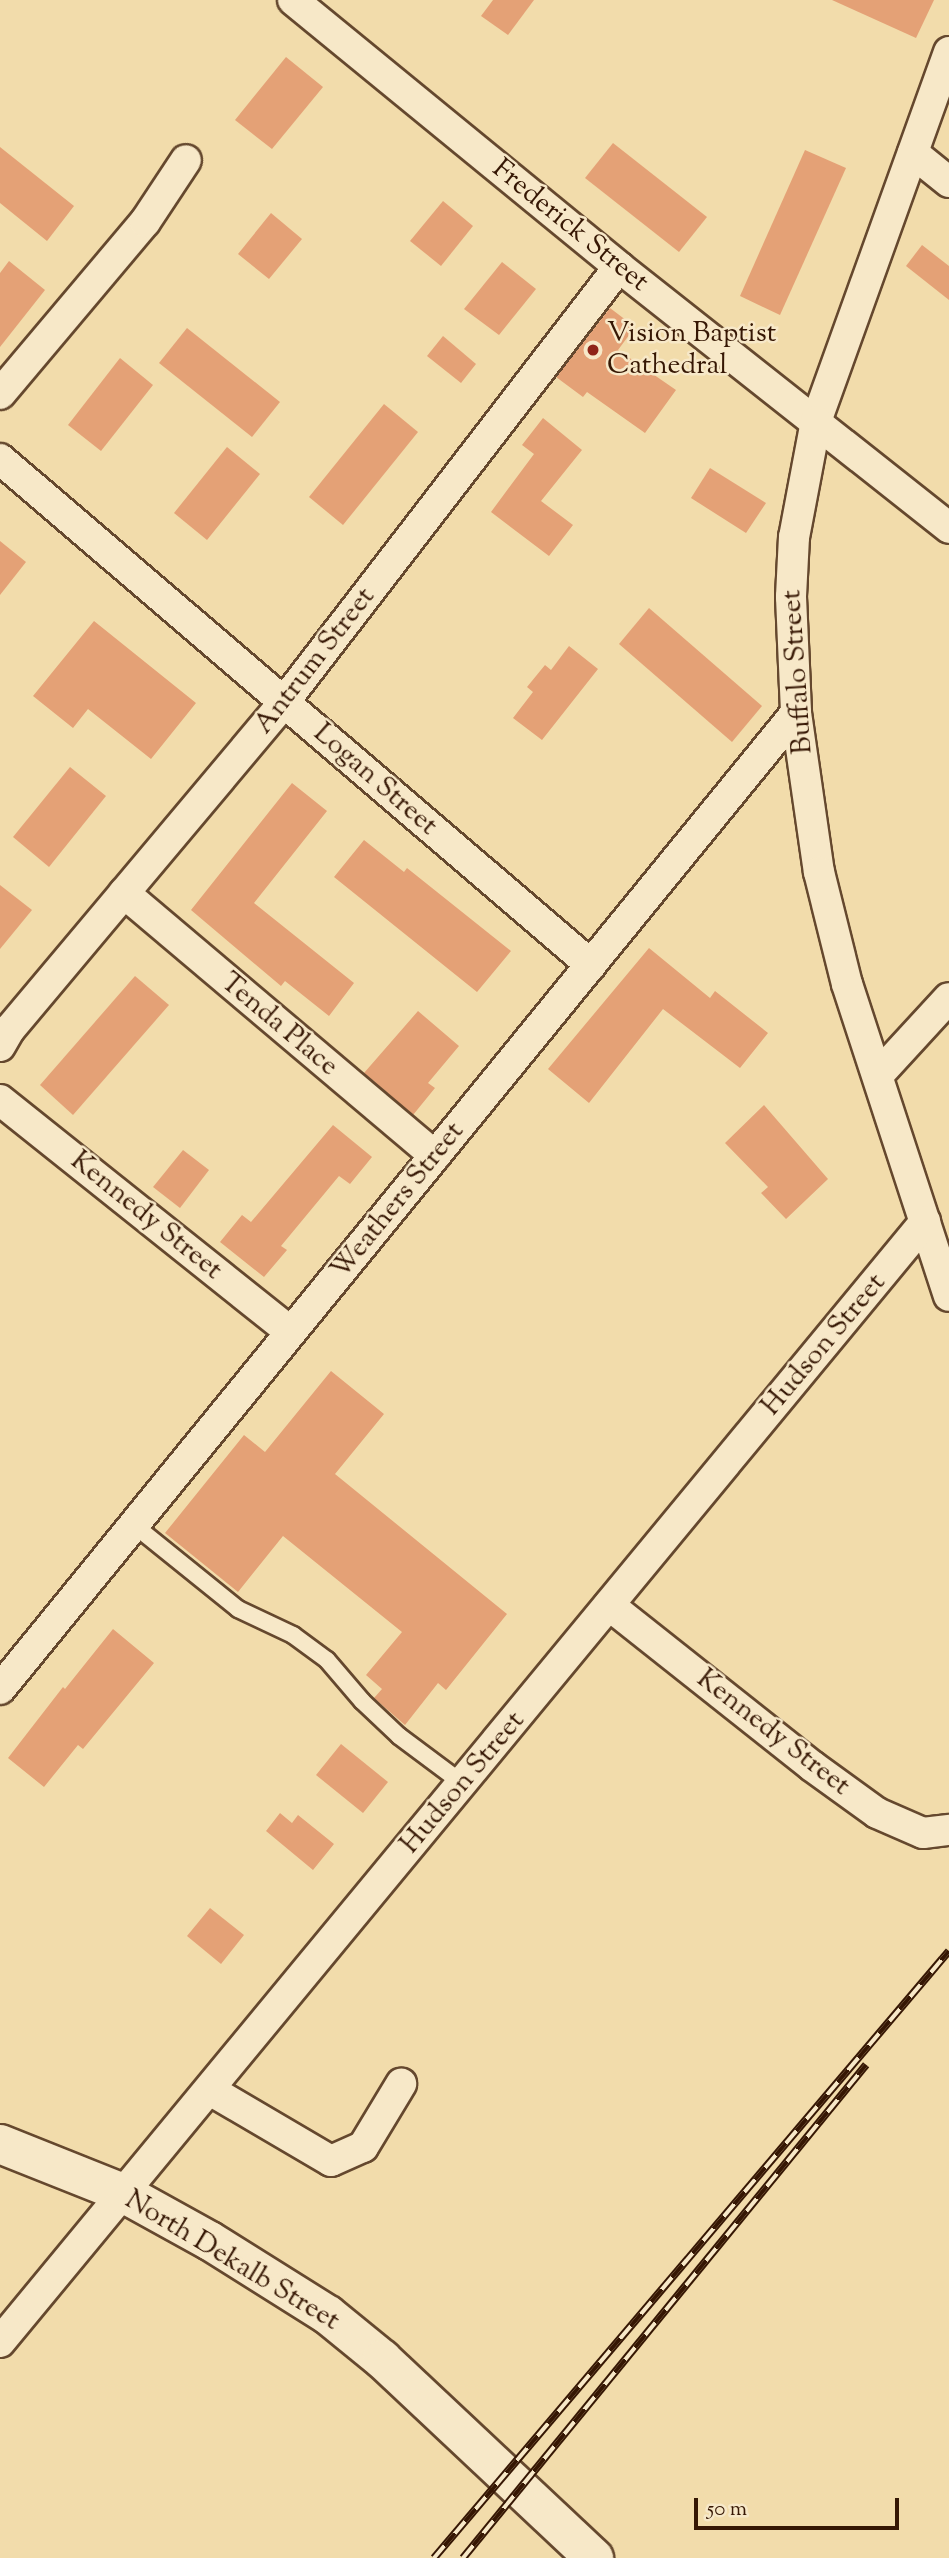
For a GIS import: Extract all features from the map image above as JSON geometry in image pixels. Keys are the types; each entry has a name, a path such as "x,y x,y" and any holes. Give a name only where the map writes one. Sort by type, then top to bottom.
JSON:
{"main road":[{"name":"North Dekalb Street","path":"0,2144 123,2193 221,2248 328,2315 382,2359 594,2558"}],"street":[{"name":"Frederick Street","path":"293,0 619,267 949,528"},
{"name":"Buffalo Street","path":"949,52 816,421 794,537 791,597 796,713 819,872 847,984 879,1074 949,1296"},
{"path":"913,153 949,182"},
{"path":"0,394 145,222 186,160"},
{"name":"Antrum Street","path":"0,1046 10,1029 284,702 619,267"},
{"name":"Logan Street","path":"0,459 591,965"},
{"name":"Weathers Street","path":"0,1689 796,713"},
{"name":"Tenda Place","path":"124,893 435,1156"},
{"path":"879,1074 949,998"},
{"name":"Kennedy Street","path":"0,1100 291,1332"},
{"name":"Hudson Street","path":"0,2342 925,1222"},
{"name":"Kennedy Street","path":"609,1605 811,1766 877,1813 923,1833 949,1830"},
{"path":"210,2090 331,2161 363,2147 401,2084"}],"lane":[{"path":"134,1525 238,1609 293,1635 327,1660 362,1701 399,1736 462,1783"}],"building":[{"path":"493,0 534,0 508,35 481,16"},
{"path":"832,0 934,0 916,38"},
{"path":"286,57 323,87 272,149 235,120"},
{"path":"613,143 707,217 679,252 585,178"},
{"path":"0,147 74,206 47,241 0,203"},
{"path":"805,150 846,168 780,315 740,296"},
{"path":"443,201 473,226 441,266 410,241"},
{"path":"271,213 302,239 269,279 238,254"},
{"path":"922,245 949,266 949,300 906,266"},
{"path":"9,261 45,290 0,347 0,273"},
{"path":"502,262 536,289 499,335 464,309"},
{"path":"610,308 635,327 618,350 676,390 645,433 587,392 583,397 556,377"},
{"path":"187,328 280,402 252,437 159,363"},
{"path":"443,336 476,364 461,383 427,356"},
{"path":"120,358 153,385 101,451 68,425"},
{"path":"384,404 418,432 343,525 309,497"},
{"path":"543,418 582,450 541,501 573,525 549,556 491,512 534,454 522,445"},
{"path":"227,447 260,474 207,540 174,513"},
{"path":"710,468 766,503 746,533 691,498"},
{"path":"0,541 26,562 0,595"},
{"path":"649,608 762,706 732,742 619,644"},
{"path":"94,621 196,703 151,759 88,709 73,728 33,696"},
{"path":"569,646 598,669 542,740 513,718 533,692 527,687 545,665 551,670"},
{"path":"70,767 106,796 49,867 13,837"},
{"path":"292,783 327,811 254,903 354,983 329,1016 285,981 281,986 191,910"},
{"path":"364,840 404,872 407,868 511,951 477,992 334,877"},
{"path":"0,885 32,910 0,949"},
{"path":"649,948 710,998 715,991 768,1033 740,1068 663,1009 589,1103 548,1069"},
{"path":"135,976 169,1005 73,1115 40,1085"},
{"path":"418,1011 459,1046 428,1083 435,1088 413,1115 364,1073"},
{"path":"764,1105 828,1179 786,1219 761,1193 768,1187 725,1143"},
{"path":"333,1125 372,1157 350,1184 339,1176 281,1246 287,1250 264,1277 220,1242 242,1215 251,1222"},
{"path":"183,1150 209,1170 180,1208 153,1187"},
{"path":"331,1371 384,1414 335,1474 507,1614 446,1690 438,1683 405,1725 374,1698 382,1689 366,1675 402,1632 283,1536 238,1592 165,1533 244,1435 265,1452"},
{"path":"113,1629 154,1663 83,1749 78,1745 44,1787 8,1758 63,1687 65,1689"},
{"path":"341,1744 388,1782 363,1813 316,1775"},
{"path":"280,1813 292,1823 298,1815 334,1844 313,1870 266,1831"},
{"path":"210,1908 244,1935 221,1964 187,1936"}],"railway":[{"path":"434,2558 949,1951"},
{"path":"463,2558 866,2065"}],"place":[{"name":"Vision Baptist Cathedral","path":"593,350"}]}
